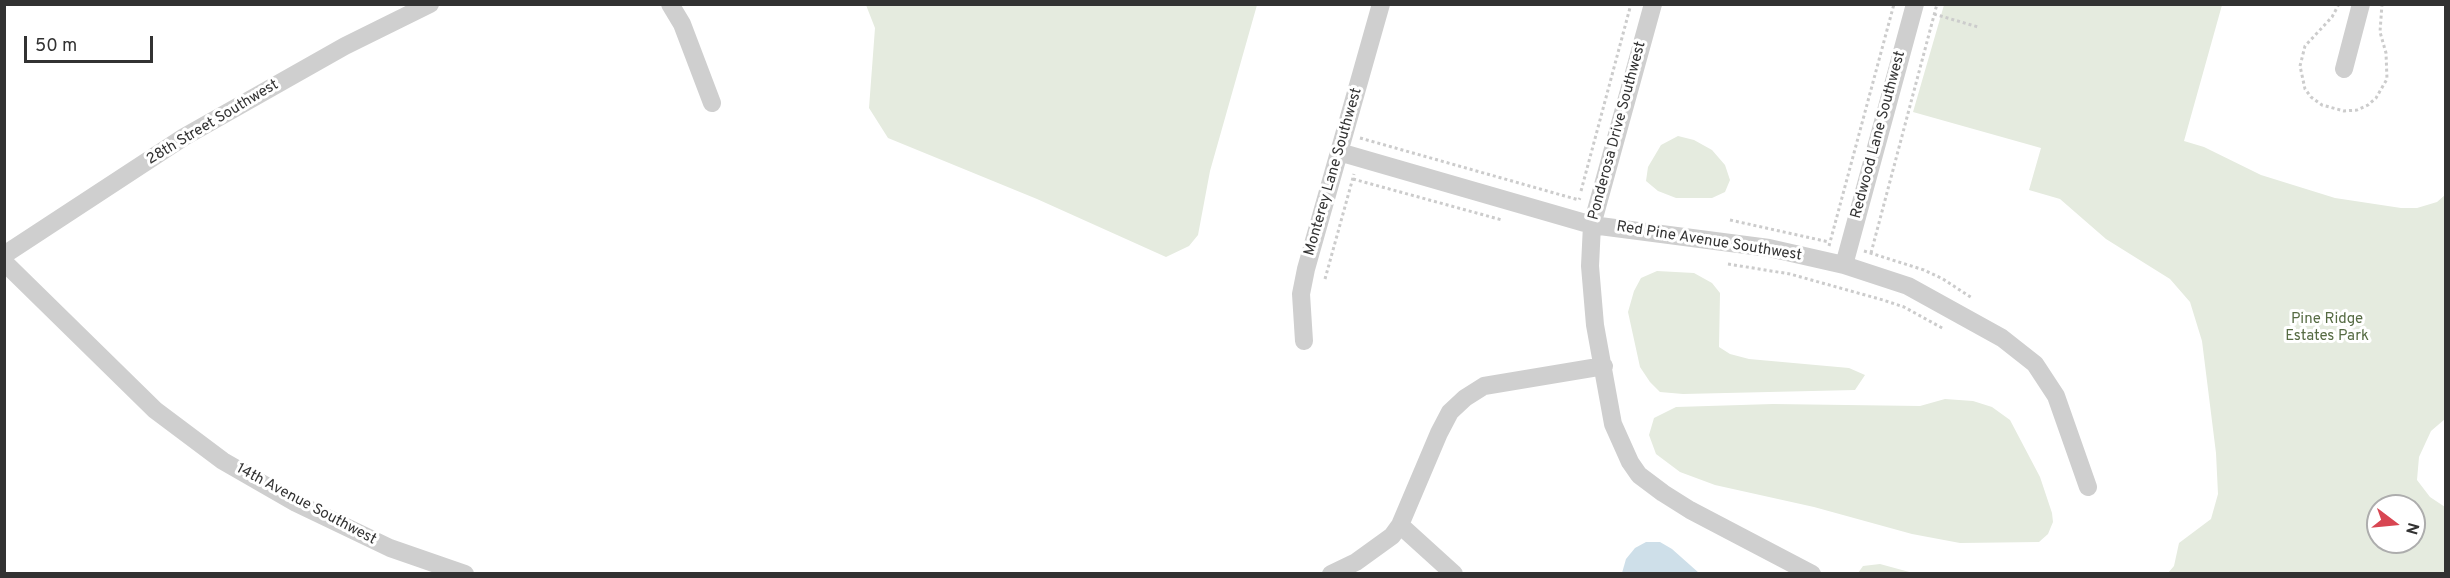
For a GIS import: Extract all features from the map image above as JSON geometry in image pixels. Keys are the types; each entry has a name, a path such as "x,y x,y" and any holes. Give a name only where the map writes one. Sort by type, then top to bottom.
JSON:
{"street":[{"name":"28th Street Southwest","path":"4,255 184,137 345,46 430,4"},
{"path":"670,4 682,24 712,103"},
{"name":"Monterey Lane Southwest","path":"1304,341 1301,294 1306,269 1381,4"},
{"name":"Ponderosa Drive Southwest","path":"1653,4 1592,225 1590,266 1595,325 1613,424 1620,444 1639,475 1690,510 1812,573"},
{"name":"Redwood Lane Southwest","path":"1844,265 1915,4"},
{"path":"2344,69 2361,4"},
{"name":"Red Pine Avenue Southwest","path":"1339,153 1592,225 1768,248 1844,265 1883,277 1937,300 2002,338 2035,364 2056,396 2088,487"},
{"name":"14th Avenue Southwest","path":"4,262 155,410 222,461 296,503 390,548 465,573"},
{"path":"1331,573 1356,562 1392,536 1400,525 1438,433 1450,412 1464,398 1484,386 1604,366"},
{"path":"1400,525 1454,573"}],"path":[{"path":"1361,138 1579,200 1631,4"},
{"path":"1730,220 1830,242 1894,4"},
{"path":"1937,4 1871,253 1924,270 1972,298"},
{"path":"1935,14 1978,27"},
{"path":"1325,279 1353,179 1502,220"},
{"path":"1728,264 1790,274 1883,300 1904,307 1944,329"}],"green space":[{"path":"866,5 1257,5 1210,171 1198,235 1189,246 1166,257 1037,199 888,138 869,108 875,28"},
{"name":"Pine Ridge Estates Park","path":"1944,5 2222,5 2184,141 2204,147 2261,175 2335,198 2401,208 2417,208 2437,202 2445,195 2445,419 2431,431 2419,457 2417,480 2430,497 2445,507 2445,573 2168,573 2174,566 2179,543 2211,519 2218,494 2216,453 2202,341 2190,302 2170,279 2106,239 2060,199 2029,190 2041,148 1913,112"},
{"path":"1678,136 1694,140 1712,150 1725,165 1730,180 1725,192 1712,198 1676,198 1658,191 1646,181 1648,167 1661,145"},
{"path":"1657,271 1694,273 1712,283 1720,293 1719,347 1730,354 1749,359 1849,368 1865,375 1855,390 1683,394 1660,392 1640,367 1628,312 1634,291 1641,278"},
{"path":"1945,399 1973,401 1992,407 2010,420 2040,477 2052,513 2053,522 2048,534 2039,542 1960,543 1912,534 1814,507 1715,485 1680,472 1656,454 1649,435 1654,418 1676,407 1773,404 1920,406"},
{"path":"1880,564 1913,573 1858,573 1863,566"}],"shaded area":[{"path":"1646,542 1660,542 1672,549 1699,573 1622,573 1626,559 1635,548"}]}
